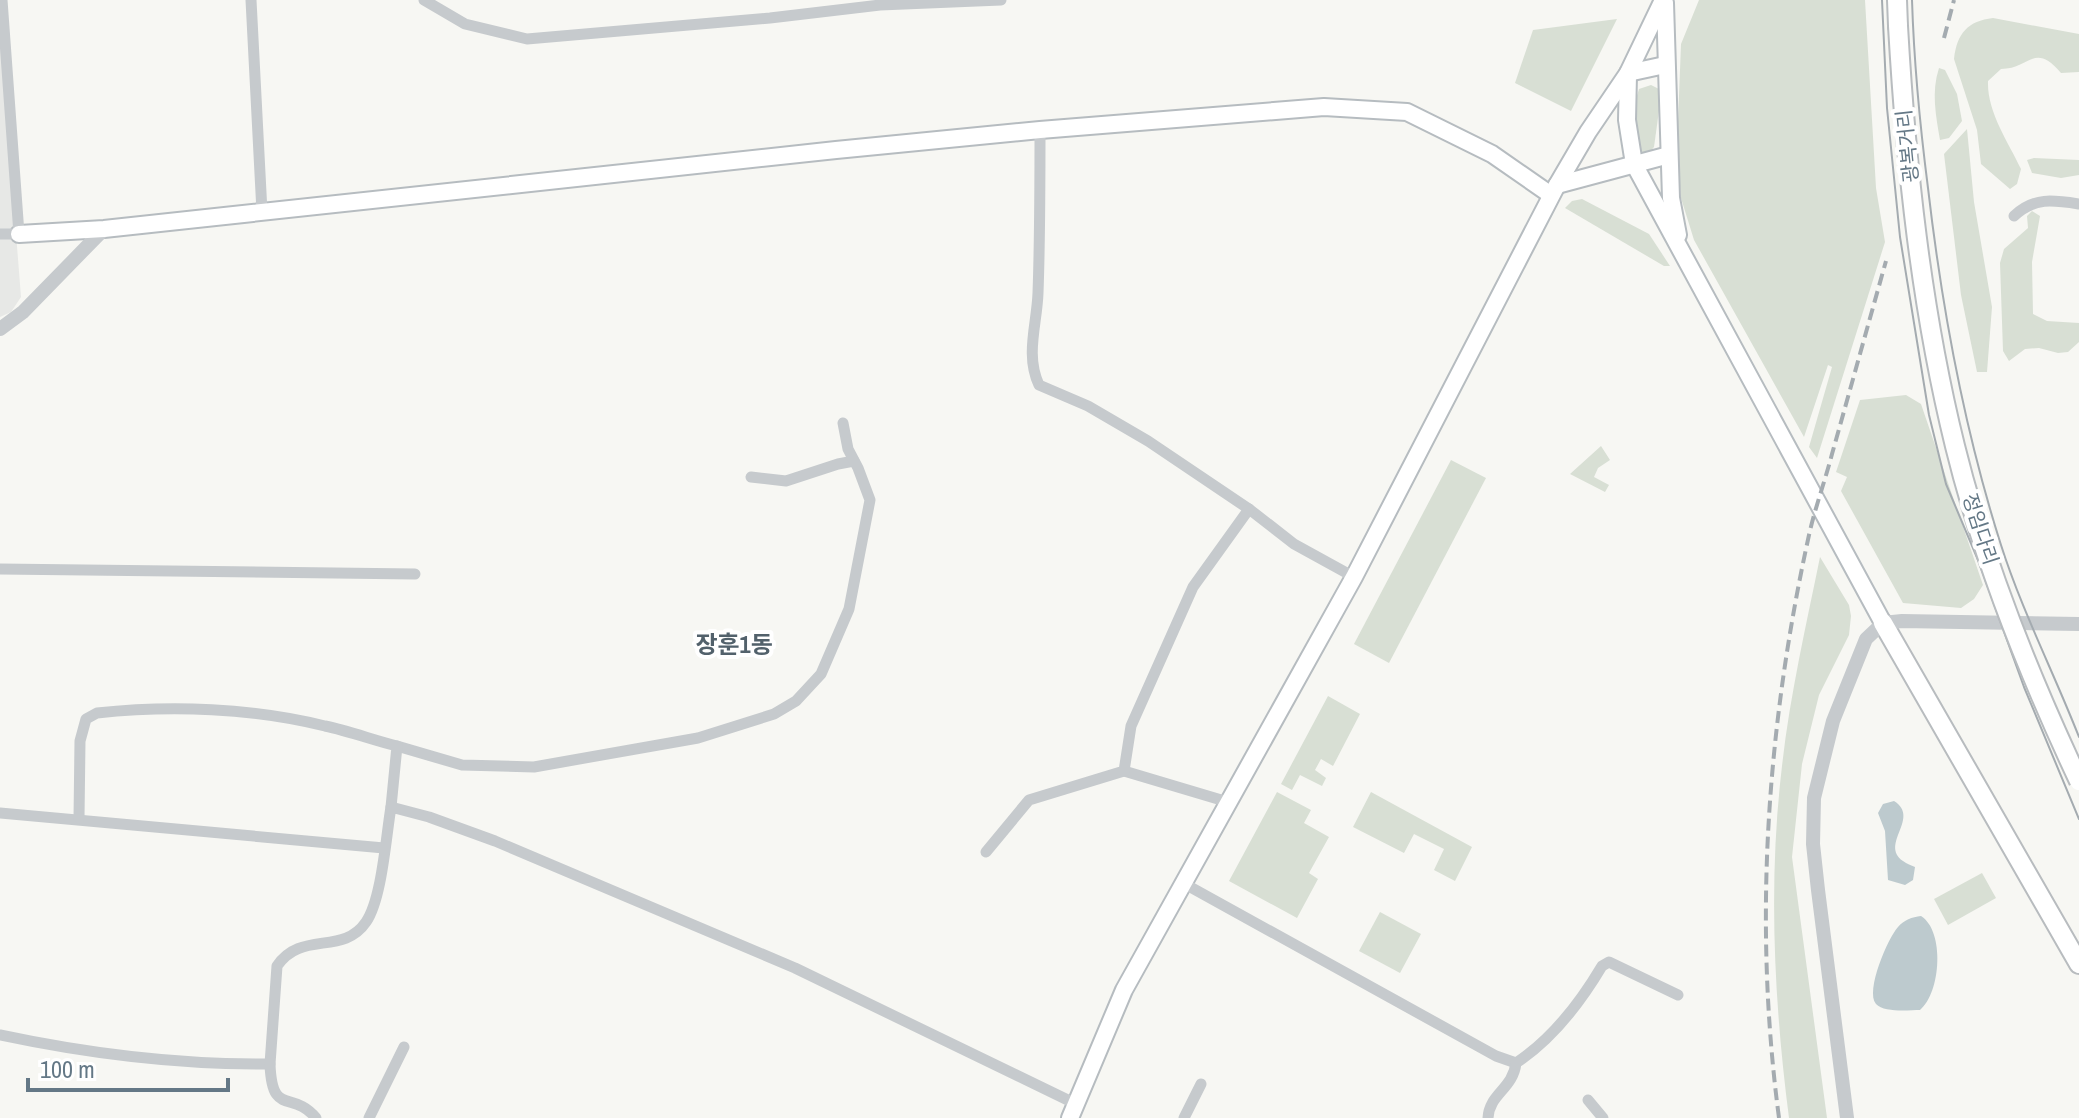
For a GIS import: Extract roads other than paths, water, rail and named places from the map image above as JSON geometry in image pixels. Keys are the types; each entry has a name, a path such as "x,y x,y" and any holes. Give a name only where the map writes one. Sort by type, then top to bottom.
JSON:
{"highway":[{"name":"광복거리","path":"1897,0 1904,115 1921,267"},
{"name":"정임다리","path":"1921,267 1955,446 1979,528 2012,621 2079,781"},
{"path":"1883,623 2079,964"}],"main road":[{"path":"1664,0 1671,198 1681,253"},
{"path":"1073,1111 1124,990 1354,577 1554,190 1628,73 1664,0"},
{"path":"1628,73 1665,65"},
{"path":"1628,73 1627,120 1634,164 1883,623"},
{"path":"19,234 104,229 1040,130 1324,107 1407,112 1492,154 1554,190 1669,155"}],"street":[{"path":"0,234 19,234 2,0"},
{"path":"251,0 262,212"},
{"path":"424,0 465,24 527,39 770,18 880,2 1001,0"},
{"path":"1040,130 1038,296 1031,352 1039,385 1088,406 1148,441 1249,509 1294,544 1354,577"},
{"path":"2014,216 2035,202 2047,200 2079,204"},
{"path":"0,329 23,312 104,229"},
{"path":"79,818 80,741 86,719 97,713 176,707 272,717 326,726 462,765 534,767 698,738 774,714 796,701 821,674 849,609 870,500 848,449 843,423"},
{"path":"751,477 786,481 854,461"},
{"path":"1124,771 1131,726 1193,587 1249,509"},
{"path":"0,569 415,574"},
{"path":"1847,1118 1813,844 1814,798 1822,756 1866,639 1883,623 2000,621 2079,624"},
{"path":"316,1118 305,1107 283,1105 277,1101 271,1088 277,966 285,954 301,946 345,940 356,934 368,919 378,889 397,746"},
{"path":"986,852 1029,800 1124,771 1228,802"},
{"path":"391,807 495,841 795,968 1073,1111"},
{"path":"0,813 384,848"},
{"path":"1183,883 1496,1056 1516,1063"},
{"path":"1488,1118 1489,1105 1512,1081 1516,1063 1531,1053 1574,1008 1602,966 1609,962 1678,995"},
{"path":"0,1035 64,1048 202,1064 270,1064"},
{"path":"369,1118 404,1047"},
{"path":"1184,1118 1201,1084"},
{"path":"1588,1100 1603,1118"}],"tram line":[{"path":"1882,0 1887,108 1900,237 1929,415 1946,484 1978,560 2024,687 2079,819"},
{"path":"1912,0 1922,141 1947,324 1965,413 2009,570 2079,737"}],"railway":[{"path":"1944,38 1954,0"},
{"path":"1779,1118 1771,1045 1766,898 1768,825 1783,679 1811,525 1886,261"}],"district":[{"name":"장훈1동","path":"734,644"}]}
